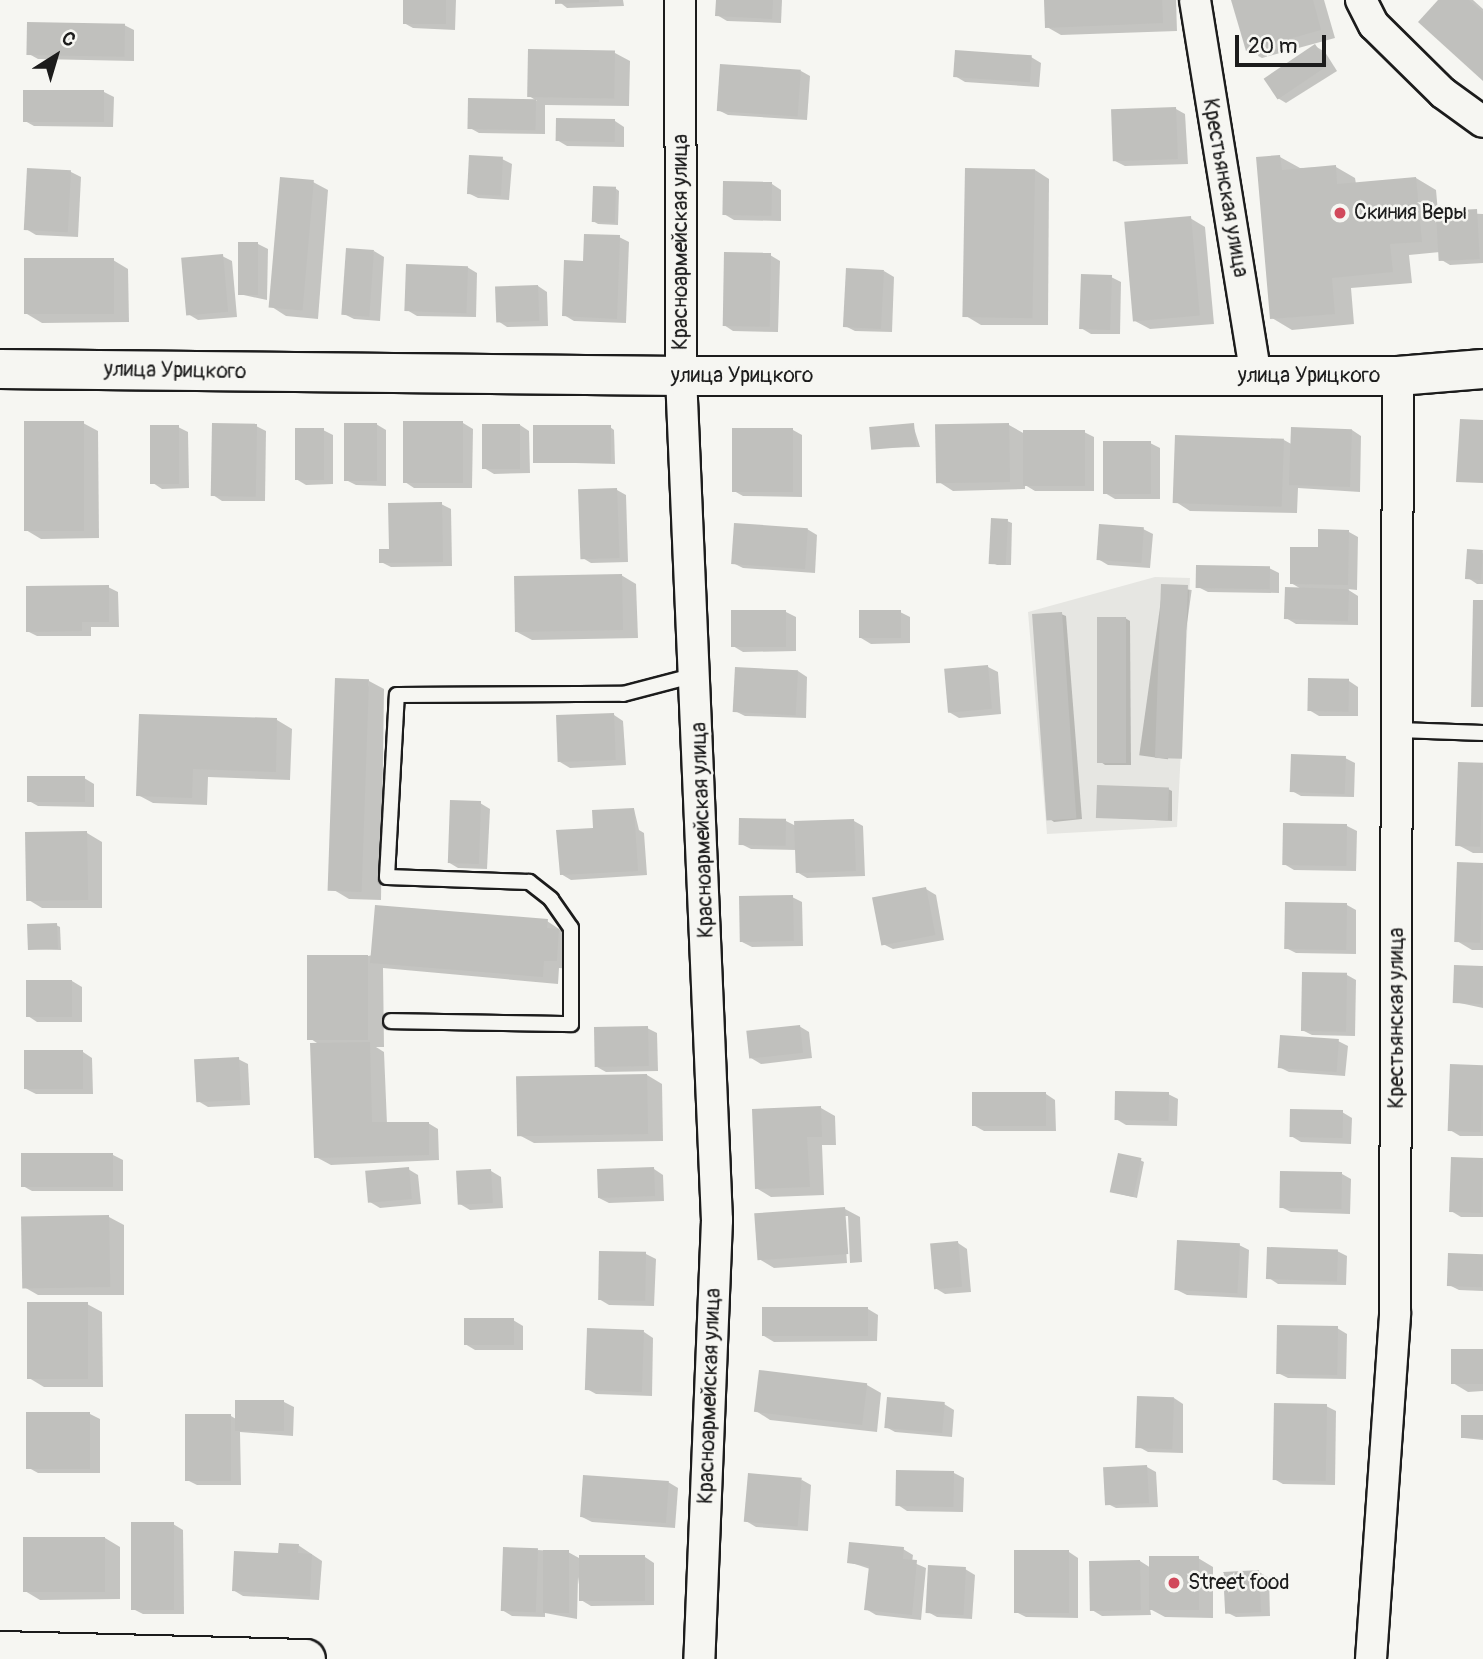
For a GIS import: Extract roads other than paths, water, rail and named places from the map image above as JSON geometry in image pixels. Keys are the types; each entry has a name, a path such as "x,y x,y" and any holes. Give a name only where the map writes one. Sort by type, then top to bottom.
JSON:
{"main road":[{"name":"улица Урицкого","path":"0,369 681,376 1398,376 1483,369"},
{"path":"0,1651 306,1659"}],"street":[{"name":"Красноармейская улица","path":"680,0 681,376 697,674 717,1220 699,1659"},
{"name":"Крестьянская улица","path":"1195,0 1256,376"},
{"path":"1361,0 1374,25 1443,93 1483,122"},
{"name":"Крестьянская улица","path":"1371,1659 1395,1314 1399,730 1398,376"}],"lane":[{"path":"391,1021 571,1024 571,928 551,899 529,882 387,877 397,695 623,694 697,674"},
{"path":"1399,730 1483,733"}],"place":[{"name":"Скиния Веры","path":"1340,213"},
{"name":"Street food","path":"1174,1583"}]}
